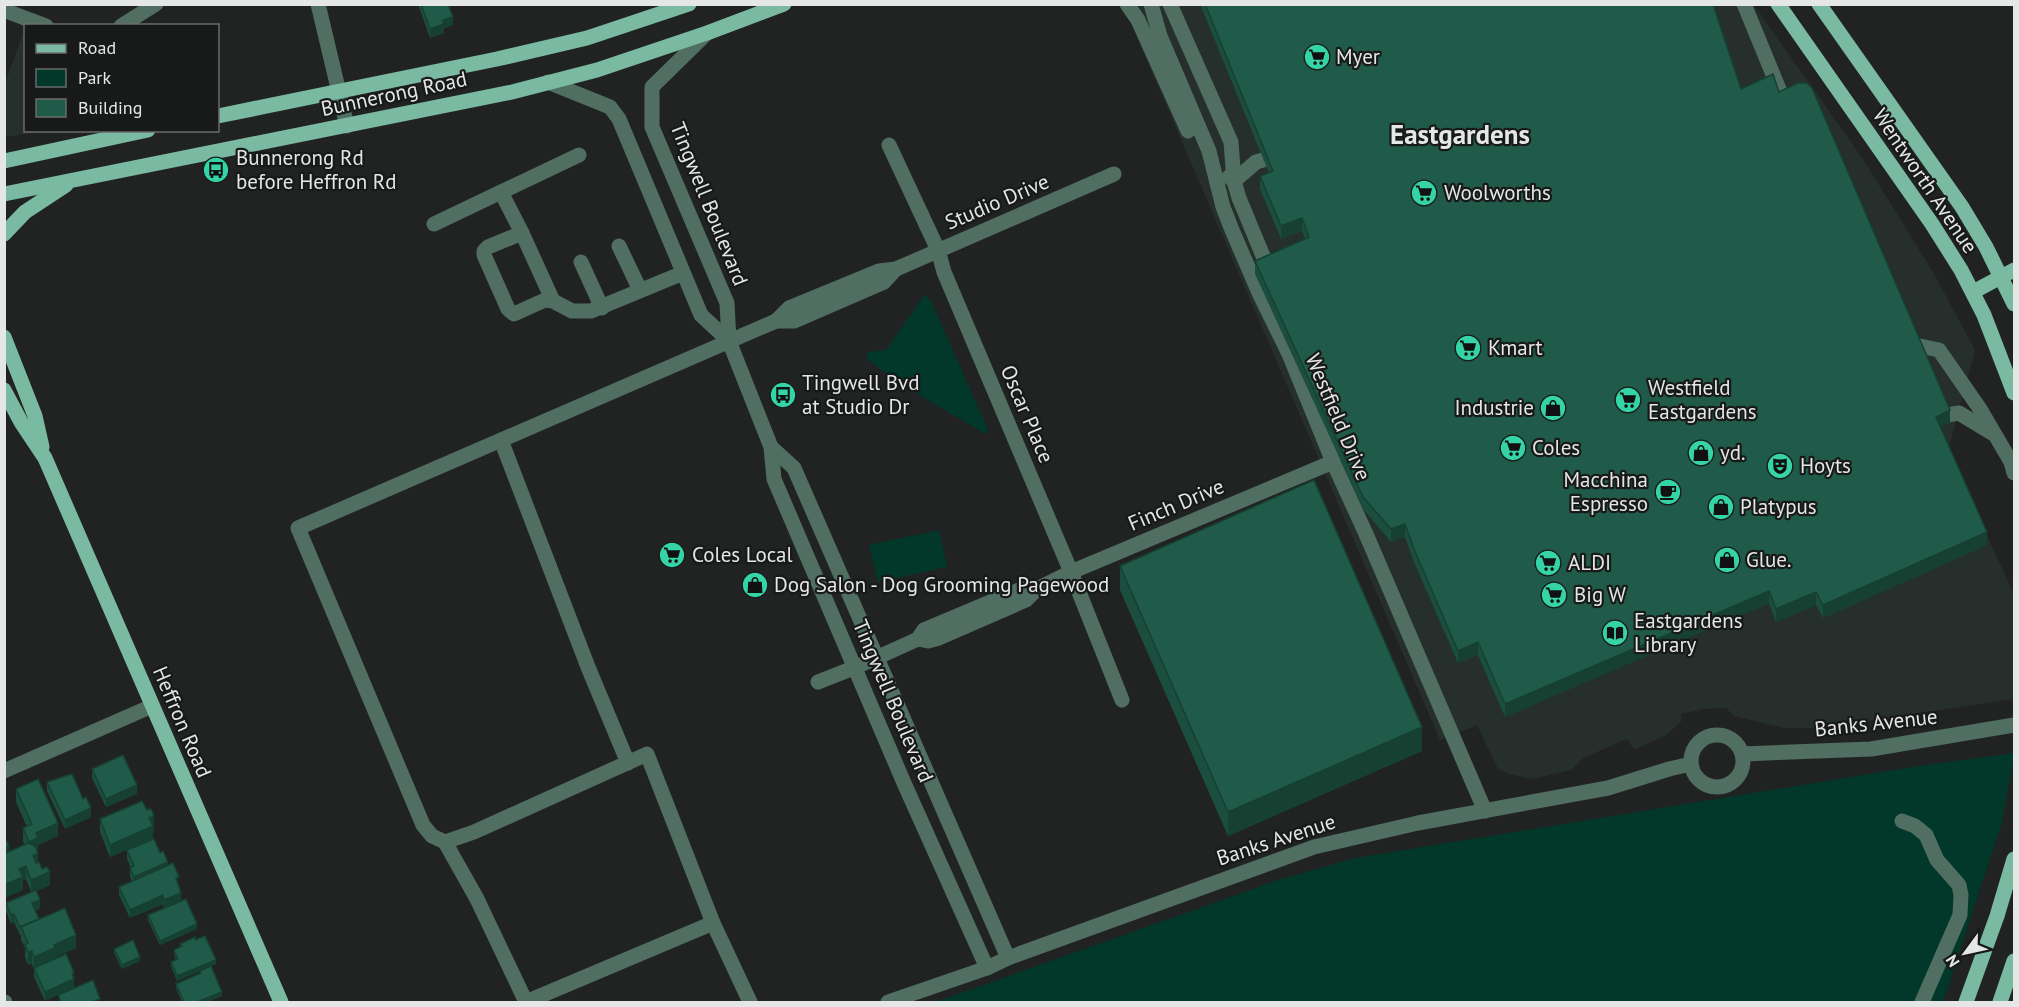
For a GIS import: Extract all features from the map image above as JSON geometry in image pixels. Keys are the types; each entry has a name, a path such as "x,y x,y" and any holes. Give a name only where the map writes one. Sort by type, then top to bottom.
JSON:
{"main road":[{"name":"Bunnerong Road","path":"219,116 497,59 587,38 689,4"},
{"name":"Bunnerong Road","path":"4,194 512,92 597,70 784,4"},
{"name":"Wentworth Avenue","path":"1778,4 1932,224 1973,292 2014,393"},
{"name":"Wentworth Avenue","path":"1819,4 2008,273 2014,304"},
{"path":"4,161 139,132"},
{"path":"4,156 31,156"},
{"path":"4,234 26,212 74,180"},
{"path":"1973,292 2008,273"},
{"name":"Heffron Road","path":"4,338 35,416 45,458 281,1002"},
{"name":"Heffron Road","path":"4,390 21,422 45,458"},
{"path":"1966,1002 1997,916 2014,859"},
{"path":"2000,1002 2014,961"}],"street":[{"path":"124,24 156,4"},
{"path":"318,4 347,126"},
{"path":"1127,4 1138,20 1196,148 1214,168 1234,181"},
{"name":"Westfield Drive","path":"1142,4 1151,25 1160,36"},
{"name":"Westfield Drive","path":"1151,4 1160,36 1209,152 1223,207 1485,811"},
{"path":"1170,4 1231,142 1234,181 1261,255 1268,268 1286,273"},
{"path":"1744,4 1781,94 1755,107"},
{"path":"6,10 41,24"},
{"name":"Tingwell Boulevard","path":"706,33 652,87 652,127 727,303 729,341 771,447 774,479 904,783 987,968"},
{"name":"Tingwell Boulevard","path":"548,82 596,100 610,107 615,113 700,315 729,341"},
{"path":"1231,142 1243,154 1259,161 1234,181"},
{"name":"Oscar Place","path":"890,145 938,250 944,272 1071,572 1122,700"},
{"path":"434,224 579,154"},
{"name":"Studio Drive","path":"445,842 432,836 423,825 298,528 776,321 794,321 884,282 896,269 1114,174"},
{"path":"501,192 553,301"},
{"path":"522,233 488,247 484,251 503,302 514,314 545,300 553,301 572,311 591,311 683,273"},
{"path":"619,246 640,290"},
{"path":"581,262 602,308"},
{"path":"1894,355 1915,345 1939,350 1980,409 2011,462 2014,473"},
{"path":"1947,415 1959,413 1994,434"},
{"path":"501,440 588,667 628,763"},
{"name":"Tingwell Boulevard","path":"771,447 794,468 1008,958"},
{"name":"Finch Drive","path":"818,682 856,668 918,639 928,641 939,638 1026,600 1037,589 1071,572 1333,462"},
{"path":"4,771 152,706"},
{"name":"Banks Avenue","path":"1742,754 1871,749 2014,725"},
{"path":"1718,734 1729,737 1737,744 1742,754 1743,761 1738,776 1726,785 1719,787 1703,783 1693,772 1691,764 1693,748 1707,736 1718,734"},
{"path":"713,923 526,1002 477,899 445,842 647,754 713,923 750,1002"},
{"name":"Banks Avenue","path":"888,1002 987,968 1008,958 1314,847 1365,834 1608,788 1691,764"},
{"path":"1902,821 1915,826 1926,835 1937,860 1955,878 1961,895 1960,915 1922,1002"}],"shaded area":[{"name":"Westfield Eastgardens","path":"1123,5 1754,5 1863,159 1933,272 1975,350 1948,451 2014,594 2014,699 1820,728 1784,728 1734,716 1726,708 1704,709 1681,714 1681,722 1666,735 1634,750 1627,739 1583,758 1571,770 1532,779 1498,769 1477,725 1440,740"},
{"path":"24,30 24,132 40,132 5,137 5,84"}],"green space":[{"path":"925,294 931,301 988,433 984,433 904,386 868,360 867,352 886,350"},
{"path":"939,530 947,567 878,582 869,545"},
{"path":"2014,753 2002,823 1943,1002 936,1002 1278,880 1355,858 1918,766"}],"building":[{"path":"421,4 448,4 453,17 443,20 444,24 430,29"},
{"name":"Westfield Eastgardens","path":"1205,4 1713,4 1741,89 1773,74 1779,92 1798,83 1807,83 1812,88 1950,410 1936,417 1987,532 1823,605 1816,592 1776,609 1769,591 1505,704 1478,642 1458,651 1405,524 1391,529 1363,497 1255,261 1309,237 1302,218 1281,226 1260,176 1273,171"},
{"path":"1314,480 1422,727 1228,812 1120,566"},
{"path":"123,755 137,785 106,799 92,769"},
{"path":"72,774 83,799 86,797 91,808 65,820 47,782"},
{"path":"38,779 58,823 36,833 38,838 29,842 23,828 32,824 16,789"},
{"path":"142,801 147,810 151,809 154,816 149,818 153,826 110,845 100,819"},
{"path":"4,836 9,846 4,848"},
{"path":"154,839 160,853 163,851 168,862 134,877 130,868 134,866 127,850"},
{"path":"28,843 35,846 38,853 33,856 36,863 39,862 42,869 47,867 50,872 31,880 26,866 19,869 23,877 4,885 4,854"},
{"path":"173,863 179,877 176,878 181,893 164,900 163,895 130,910 119,887"},
{"path":"36,890 40,900 32,903 39,919 20,927 6,903"},
{"path":"186,899 197,924 160,941 148,915"},
{"path":"65,908 76,935 34,957 32,951 28,952 25,945 28,943 21,927"},
{"path":"205,936 216,960 177,976 171,962 178,959 174,950 182,946 180,944 195,937 195,940"},
{"path":"133,940 140,957 122,965 114,949"},
{"path":"66,954 74,972 72,974 74,979 45,992 34,968"},
{"path":"211,966 222,992 197,1002 184,1002 176,984"},
{"path":"93,980 100,999 92,1002 61,1002 58,995"}],"place":[{"name":"Myer","path":"1317,57"},
{"name":"Bunnerong Rd before Heffron Rd","path":"216,170"},
{"name":"Woolworths","path":"1424,193"},
{"name":"Kmart","path":"1468,348"},
{"name":"Tingwell Bvd at Studio Dr","path":"783,395"},
{"name":"Westfield Eastgardens","path":"1628,400"},
{"name":"Industrie","path":"1553,408"},
{"name":"Coles","path":"1513,448"},
{"name":"yd.","path":"1701,453"},
{"name":"Hoyts","path":"1780,466"},
{"name":"Macchina Espresso","path":"1668,492"},
{"name":"Platypus","path":"1721,507"},
{"name":"Coles Local","path":"672,555"},
{"name":"Glue.","path":"1727,560"},
{"name":"ALDI","path":"1548,563"},
{"name":"Dog Salon - Dog Grooming Pagewood","path":"755,585"},
{"name":"Big W","path":"1554,595"},
{"name":"Eastgardens Library","path":"1615,633"}],"district":[{"name":"Eastgardens","path":"1460,135"}]}
